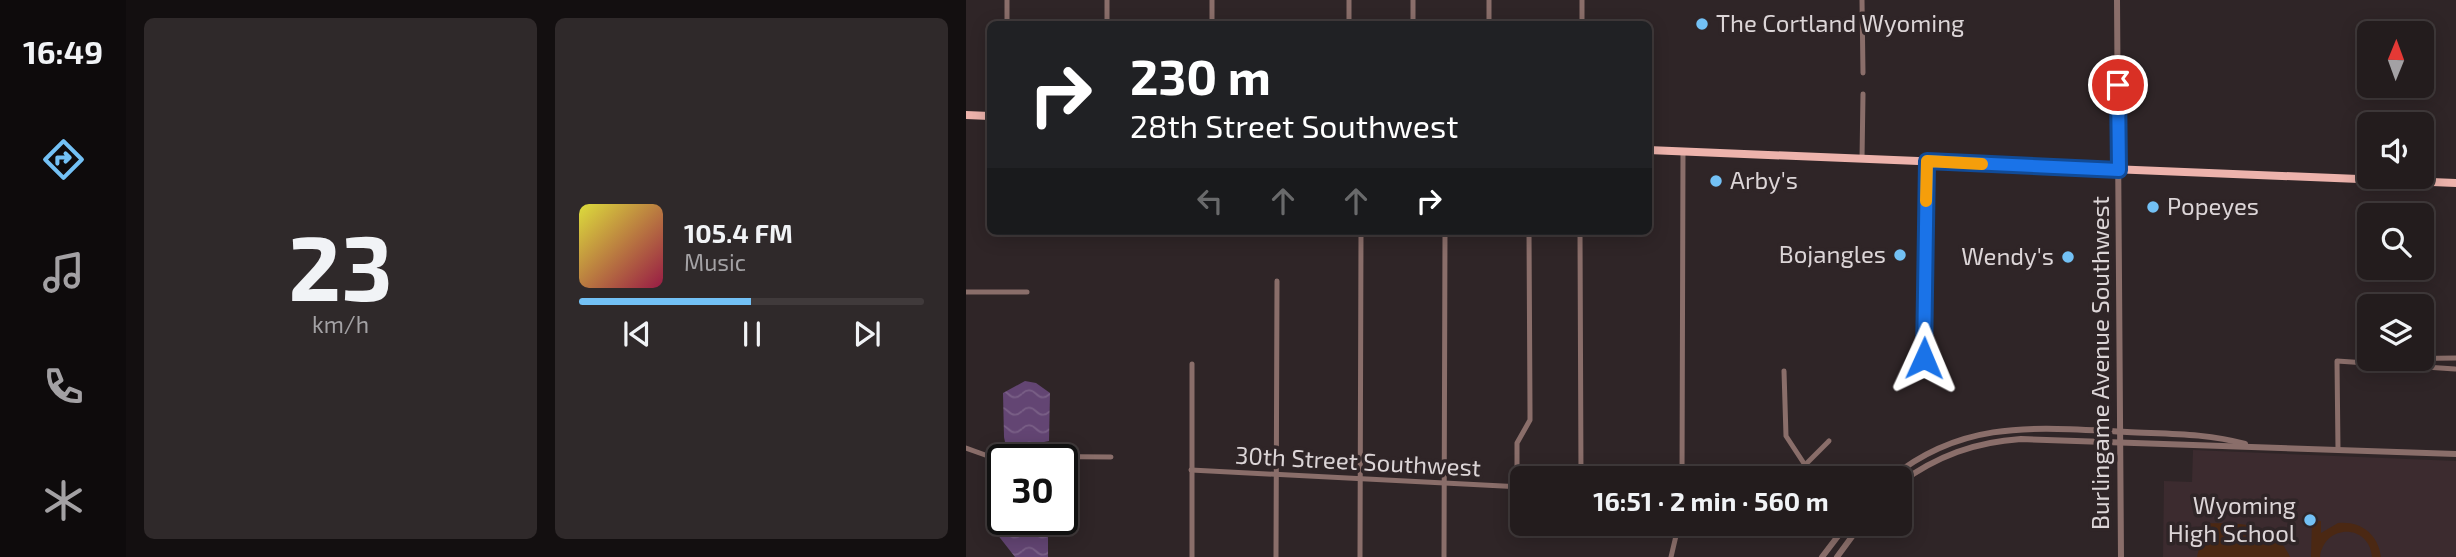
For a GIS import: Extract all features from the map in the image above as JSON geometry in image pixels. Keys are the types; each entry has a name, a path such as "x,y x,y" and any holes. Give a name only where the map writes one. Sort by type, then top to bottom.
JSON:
{"main road":[{"path":"966,115 987,116"},
{"path":"1652,149 2456,183"}],"street":[{"path":"1006,0 1006,21"},
{"path":"1107,0 1107,21"},
{"path":"1212,0 1212,21"},
{"path":"1349,0 1349,21"},
{"path":"1413,0 1413,21"},
{"path":"1489,0 1489,21"},
{"path":"1582,0 1582,21"},
{"path":"1863,0 1863,73"},
{"name":"Burlingame Avenue Southwest","path":"2117,0 2121,557"},
{"path":"1862,159 1863,94"},
{"path":"1682,466 1683,151"},
{"path":"1924,358 1927,161"},
{"path":"1360,557 1361,235"},
{"path":"1444,557 1445,235"},
{"path":"1519,466 1517,443 1520,433 1530,420 1531,412 1529,235"},
{"path":"1580,235 1581,466"},
{"path":"1276,557 1277,281"},
{"path":"966,292 1027,292"},
{"path":"2434,358 2456,358 2456,370 2434,368"},
{"path":"2338,450 2337,361 2357,362"},
{"path":"1192,364 1192,557"},
{"path":"1784,371 1786,436 1805,465 1829,441"},
{"path":"1910,466 1943,445 1999,430 2029,428 2194,435 2250,446 2456,454"},
{"path":"1912,475 1936,460 1982,444 2021,439 2231,448 2250,446"},
{"path":"966,448 988,456 1111,457"},
{"name":"30th Street Southwest","path":"1191,470 1510,487"},
{"path":"1671,557 1676,536"},
{"path":"1822,557 1838,536"},
{"path":"1837,557 1852,536"}],"shaded area":[{"name":"Wyoming High School","path":"2193,450 2456,461 2456,557 2163,557 2164,481 2192,482"},
{"path":"2312,521 2321,521 2321,533 2338,523 2361,527 2376,542 2381,557 2372,557 2363,538 2346,532 2329,538 2320,557 2311,557"},
{"path":"2205,523 2243,524 2265,530 2283,545 2290,557 2197,557"}],"water":[{"path":"1025,381 1036,383 1050,393 1049,441 1034,444 1005,442 1003,393"},
{"path":"998,535 1048,535 1048,557 1015,557"}],"slow traffic":[{"path":"1926,201 1927,161 1982,164"}],"place":[{"name":"The Cortland Wyoming","path":"1702,24"},
{"name":"Arby's","path":"1716,181"},
{"name":"Popeyes","path":"2153,207"},
{"name":"Bojangles","path":"1900,255"},
{"name":"Wendy's","path":"2068,257"},
{"name":"Wyoming High School","path":"2310,520"}],"route":[{"path":"1924,358 1927,161 2119,170 2118,85"}]}
